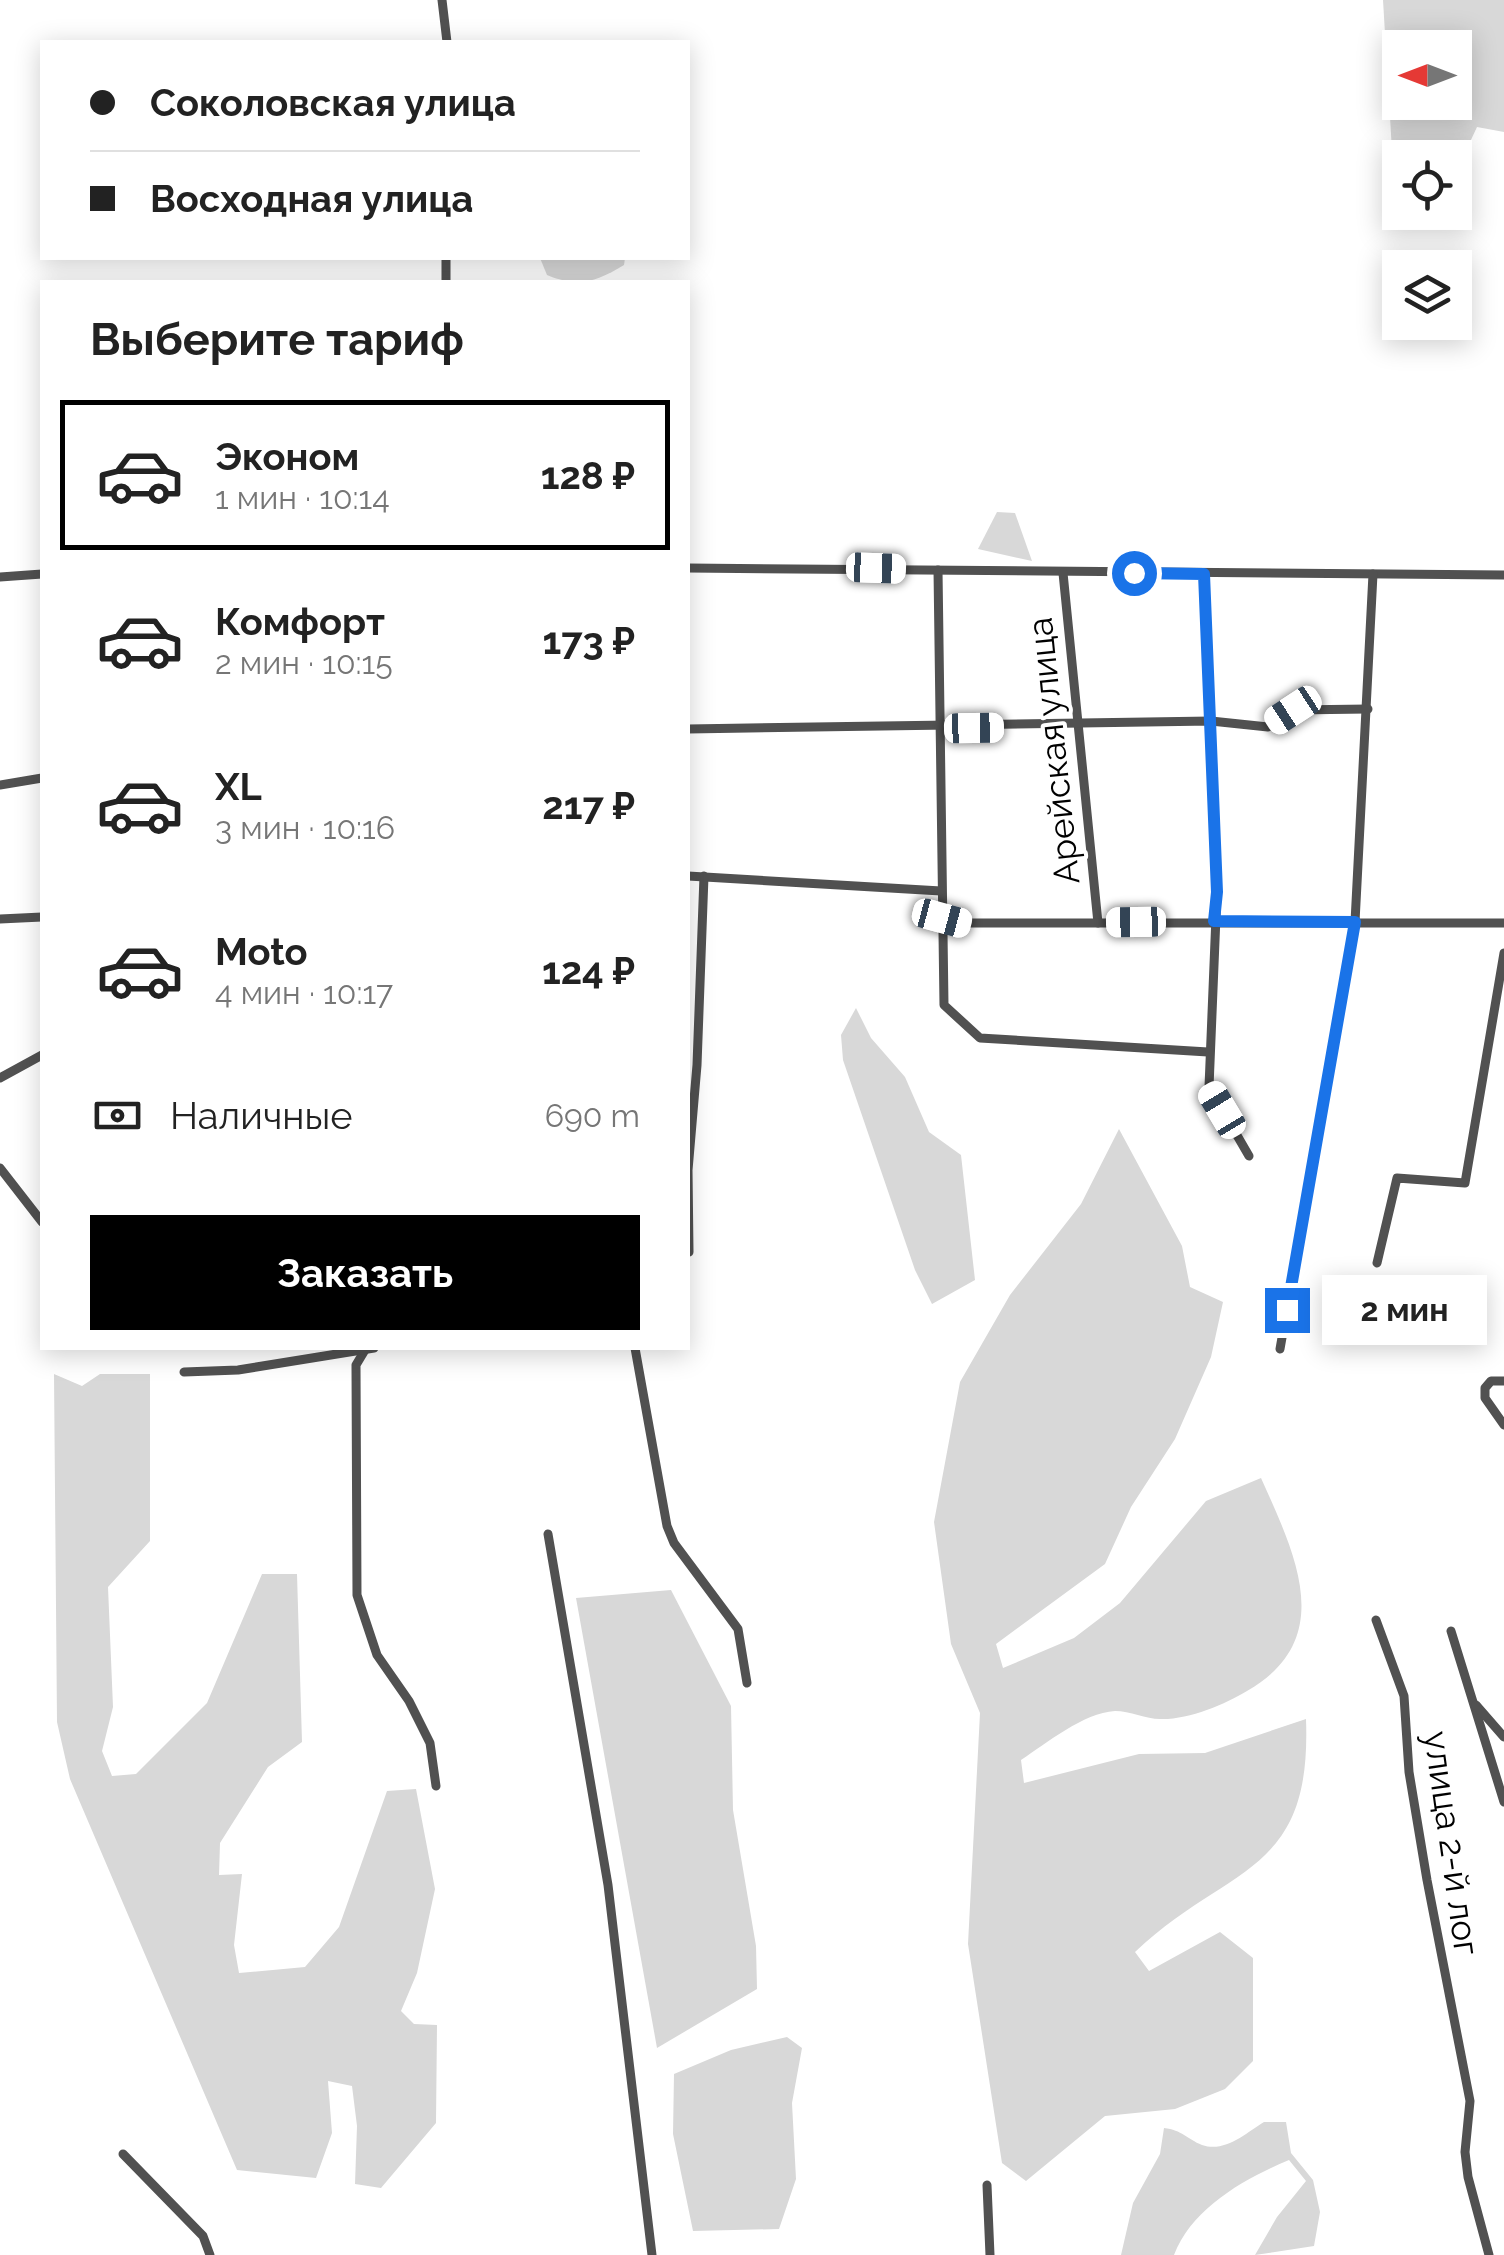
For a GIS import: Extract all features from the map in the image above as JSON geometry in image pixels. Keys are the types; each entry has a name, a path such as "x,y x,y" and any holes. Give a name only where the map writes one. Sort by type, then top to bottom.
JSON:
{"street":[{"path":"442,0 446,40"},
{"path":"690,568 1504,575"},
{"path":"938,570 944,1004 980,1038 1208,1052"},
{"name":"Арейская улица","path":"1063,573 1098,923"},
{"path":"0,577 40,574"},
{"path":"1204,574 1217,892 1209,1087 1250,1156"},
{"path":"1280,1349 1355,922 1374,574"},
{"path":"690,729 1211,721 1268,727 1293,710 1368,709"},
{"path":"0,785 40,778"},
{"path":"690,876 941,891"},
{"path":"690,1147 697,1065 692,1029 704,876"},
{"path":"0,919 40,917"},
{"path":"942,918 962,923 1504,923"},
{"path":"1377,1263 1397,1178 1465,1182 1504,952"},
{"path":"0,1078 40,1055"},
{"path":"0,1168 39,1210"},
{"path":"184,1372 238,1370 364,1350"},
{"path":"369,1350 356,1364 357,1595 377,1655 430,1742 436,1786"},
{"path":"635,1350 667,1526 674,1543 738,1628 747,1684"},
{"path":"1504,1381 1491,1381 1484,1388 1484,1398 1504,1425"},
{"path":"548,1534 608,1885 652,2255"},
{"name":"улица 2-й лог","path":"1376,1620 1404,1696 1410,1772 1439,1955 1470,2101 1465,2152 1468,2177 1489,2255"},
{"path":"1451,1631 1504,1802"},
{"path":"1470,1698 1504,1737"},
{"path":"123,2154 203,2236 210,2255"},
{"path":"987,2185 990,2255"}],"shaded area":[{"path":"1383,0 1504,0 1504,132 1477,127 1471,140 1391,140 1390,120 1472,120 1472,30 1385,30"},
{"path":"541,260 625,260 624,265 596,279 565,280 547,275"},
{"path":"997,512 1015,513 1032,561 978,549"},
{"path":"856,1008 871,1038 905,1077 929,1132 961,1155 975,1280 932,1304 915,1270 843,1060 841,1035"},
{"path":"1119,1129 1182,1246 1190,1287 1223,1302 1211,1357 1175,1439 1131,1507 1105,1564 996,1644 1003,1668 1074,1638 1120,1603 1206,1501 1261,1478 1296,1565 1300,1621 1292,1646 1275,1670 1247,1691 1217,1706 1171,1719 1115,1711 1090,1717 1021,1760 1024,1783 1139,1754 1205,1753 1306,1719 1304,1771 1295,1810 1279,1839 1258,1861 1135,1952 1149,1971 1220,1932 1253,1958 1253,2061 1225,2089 1175,2109 1105,2116 1026,2181 1002,2163 968,1944 980,1713 951,1644 934,1522 960,1382 1010,1295 1081,1204"},
{"path":"54,1374 82,1386 100,1374 150,1374 150,1541 108,1587 113,1707 102,1751 112,1776 136,1774 207,1703 262,1574 297,1574 302,1742 268,1767 220,1843 219,1875 242,1874 234,1945 239,1973 305,1967 339,1927 387,1791 416,1789 435,1889 417,1973 401,2011 414,2024 437,2025 436,2123 381,2188 355,2184 357,2126 352,2086 328,2081 332,2133 316,2178 237,2170 70,1779 57,1722"},
{"path":"671,1590 731,1706 733,1810 756,1946 757,1989 657,2048 576,1598"},
{"path":"787,2037 802,2048 792,2103 796,2179 779,2229 693,2231 673,2134 674,2074 731,2050"},
{"path":"1264,2122 1286,2122 1291,2153 1313,2180 1320,2212 1314,2246 1255,2255 1277,2217 1306,2181 1289,2160 1238,2186 1206,2209 1182,2238 1174,2255 1121,2255 1133,2203 1160,2154 1164,2128 1211,2147 1235,2141"}],"route":[{"path":"1134,573 1204,574 1217,892 1214,921 1355,922 1287,1310"}]}
